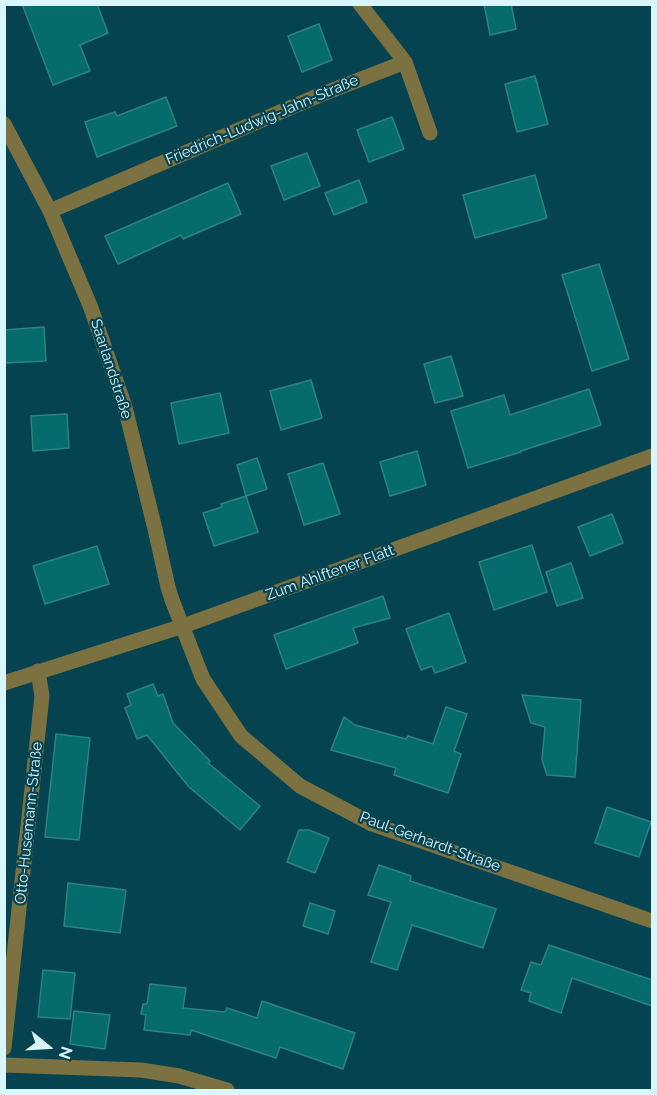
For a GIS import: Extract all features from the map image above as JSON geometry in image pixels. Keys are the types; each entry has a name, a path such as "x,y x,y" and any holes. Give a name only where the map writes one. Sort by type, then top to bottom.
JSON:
{"street":[{"path":"360,4 405,62 430,132"},
{"name":"Friedrich-Ludwig-Jahn-Straße","path":"50,211 320,95 405,62"},
{"name":"Saarlandstraße","path":"4,124 50,211 91,308 125,407 168,587 183,626"},
{"name":"Zum Ahlftener Flatt","path":"4,683 183,626 652,456"},
{"name":"Paul-Gerhardt-Straße","path":"183,626 203,680 241,736 300,786 372,824 652,921"},
{"name":"Otto-Husemann-Straße","path":"4,1048 42,696 38,671"},
{"path":"4,1065 141,1070 179,1076 227,1090"}],"building":[{"path":"22,4 97,4 108,33 80,45 90,71 53,85"},
{"path":"484,4 511,4 516,29 490,35"},
{"path":"319,24 332,60 302,72 288,36"},
{"path":"535,76 548,124 517,132 505,84"},
{"path":"166,97 177,126 97,157 85,122 115,112 117,116"},
{"path":"392,117 404,149 369,162 357,130"},
{"path":"307,153 320,186 284,200 271,166"},
{"path":"535,175 547,218 475,238 463,195"},
{"path":"359,180 367,202 334,215 325,193"},
{"path":"228,183 241,214 183,239 181,235 118,264 105,236"},
{"path":"599,264 629,359 592,371 562,275"},
{"path":"44,327 46,361 4,363 4,330"},
{"path":"451,356 463,396 435,403 424,364"},
{"path":"311,380 322,418 281,430 270,391"},
{"path":"589,389 601,425 468,468 451,411 504,395 510,415"},
{"path":"220,393 229,433 179,444 171,403"},
{"path":"67,414 69,448 33,451 31,416"},
{"path":"417,451 426,485 390,496 380,462"},
{"path":"257,458 267,489 246,496 237,465"},
{"path":"323,463 340,514 304,525 288,474"},
{"path":"246,496 258,532 214,546 203,513"},
{"path":"612,514 623,543 590,556 578,527"},
{"path":"532,545 547,592 494,610 479,562"},
{"path":"97,546 109,584 45,604 33,566"},
{"path":"571,563 583,598 557,606 546,572"},
{"path":"383,596 390,618 353,628 358,643 286,669 274,635"},
{"path":"449,613 466,662 435,673 432,666 421,670 406,629"},
{"path":"153,684 158,696 163,694 173,723 210,761 208,763 260,806 240,830 189,787 147,735 137,739 125,708 131,705 127,694"},
{"path":"522,695 581,700 575,777 547,775 542,760 545,727 531,723"},
{"path":"446,707 467,714 454,751 461,754 448,793 394,775 396,768 331,750 344,717 355,725 406,739 408,736 433,744"},
{"path":"56,734 90,738 79,840 45,837"},
{"path":"607,807 651,822 639,857 595,843"},
{"path":"299,830 309,830 329,838 315,873 287,862"},
{"path":"379,865 411,876 410,881 496,909 483,948 412,925 397,970 371,962 391,902 368,895"},
{"path":"68,883 126,890 120,933 64,926"},
{"path":"310,903 335,911 328,934 303,926"},
{"path":"549,945 652,980 652,1006 572,978 561,1013 529,1001 531,993 521,990 531,962 541,965"},
{"path":"43,970 75,973 70,1019 38,1017"},
{"path":"150,984 186,988 183,1008 225,1012 227,1008 257,1018 262,1001 355,1033 343,1069 280,1047 276,1058 191,1030 190,1035 144,1030 146,1015 141,1014 143,1004 147,1004"},
{"path":"74,1011 110,1015 105,1049 70,1044"}]}
